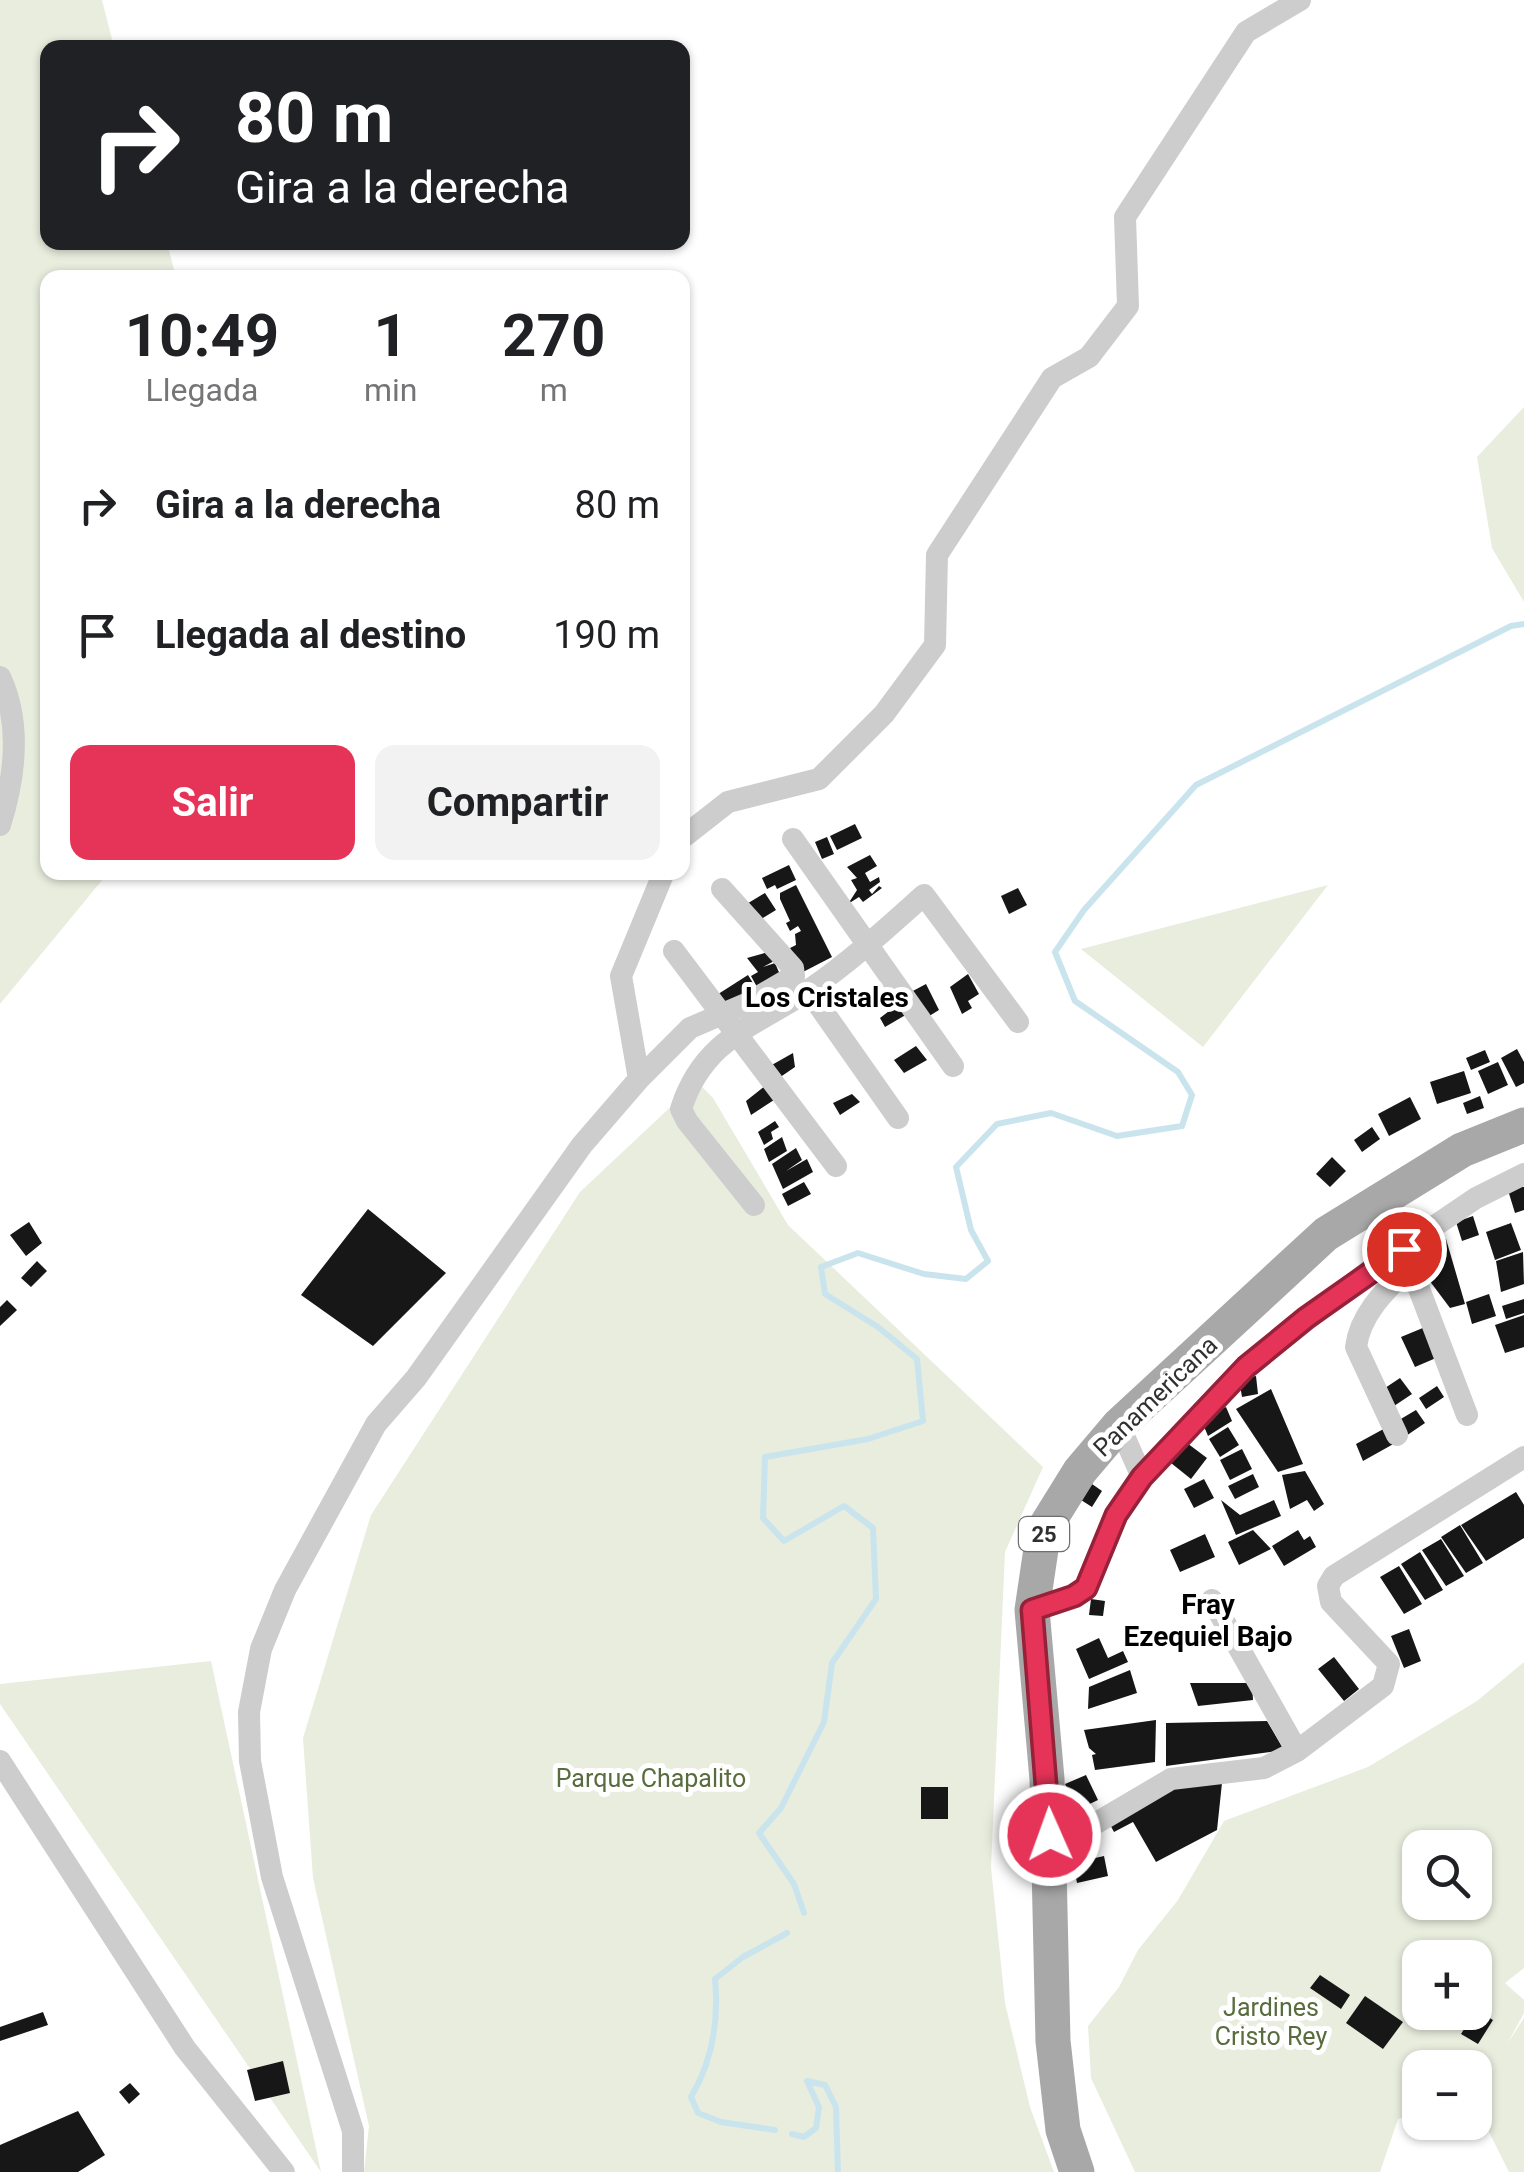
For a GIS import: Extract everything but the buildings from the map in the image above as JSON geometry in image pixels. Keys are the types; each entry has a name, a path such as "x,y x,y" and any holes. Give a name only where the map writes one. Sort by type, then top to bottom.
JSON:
{"main road":[{"name":"Panamericana","path":"1077,2172 1063,2130 1054,2041 1050,1835 1032,1610 1044,1529 1080,1471 1120,1425 1326,1234 1462,1150 1524,1125"}],"street":[{"path":"690,832 728,802 819,778 894,700 935,645 937,554 1052,378 1089,357 1128,306 1125,217 1246,32 1300,0"},
{"path":"0,678 9,696 16,740 0,826"},
{"path":"793,839 953,1066"},
{"path":"639,1078 621,976 661,880"},
{"path":"722,889 795,972 748,1003 728,1023 686,1092 682,1109 754,1206"},
{"path":"354,2172 354,2131 272,1877 250,1761 249,1712 261,1648 285,1590 376,1424 416,1378 582,1145 639,1078 690,1028 728,1023 808,990 924,895 1018,1022"},
{"path":"674,951 836,1166"},
{"path":"808,990 898,1118"},
{"path":"1032,1610 1086,1588 1116,1515 1142,1477 1246,1367 1333,1298 1407,1257 1476,1198 1524,1174"},
{"path":"1407,1257 1468,1415"},
{"path":"1397,1435 1356,1347 1365,1319 1407,1257"},
{"path":"1120,1425 1142,1477"},
{"path":"1050,1835 1098,1822 1172,1780 1264,1768 1297,1750 1383,1686 1389,1664 1331,1602 1328,1586 1334,1576 1524,1458"},
{"path":"1212,1600 1297,1750"},
{"path":"0,1761 185,2048 284,2172"}],"green space":[{"path":"0,0 102,0 112,40 40,40 40,250 169,250 174,270 40,270 40,880 102,880 0,1004"},
{"path":"1524,407 1524,602 1492,548 1477,457"},
{"path":"1328,885 1203,1047 1081,949"},
{"name":"Parque Chapalito","path":"697,1082 713,1098 788,1225 1043,1467 1005,1552 991,1867 1005,2003 1030,2107 1054,2172 364,2172 369,2126 313,1878 303,1738 371,1515 580,1192"},
{"path":"211,1661 321,2172 0,1704 0,1684"},
{"name":"Jardines Cristo Rey","path":"1524,1662 1524,1968 1505,1983 1524,2000 1524,2013 1507,2044 1524,2018 1524,2172 1509,2172 1492,2138 1492,2050 1402,2050 1402,2118 1398,2119 1380,2172 1135,2172 1091,2078 1088,2026 1119,1987 1138,1950 1178,1900 1224,1821 1368,1767 1477,1701"}],"waterway":[{"path":"804,1913 794,1884 759,1833 781,1808 824,1722 832,1663 876,1599 873,1528 844,1506 784,1541 763,1518 765,1457 868,1439 923,1421 917,1359 878,1327 825,1294 821,1267 858,1253 924,1274 966,1279 988,1261 971,1230 956,1167 997,1124 1051,1113 1117,1136 1182,1126 1192,1095 1178,1072 1075,1001 1055,952 1084,910 1196,785 1511,626 1524,624"},
{"path":"775,2130 721,2122 698,2113 691,2097 713,2040 715,1979 743,1957 787,1933"},
{"path":"792,2134 804,2137 816,2128 819,2107 807,2081 825,2085 836,2107 838,2172"}],"district":[{"name":"Los Cristales","path":"827,997"},
{"name":"Fray Ezequiel Bajo","path":"1208,1620"}],"route":[{"path":"1050,1835 1032,1610 1086,1588 1116,1515 1142,1477 1246,1367 1374,1267 1404,1249"}]}
